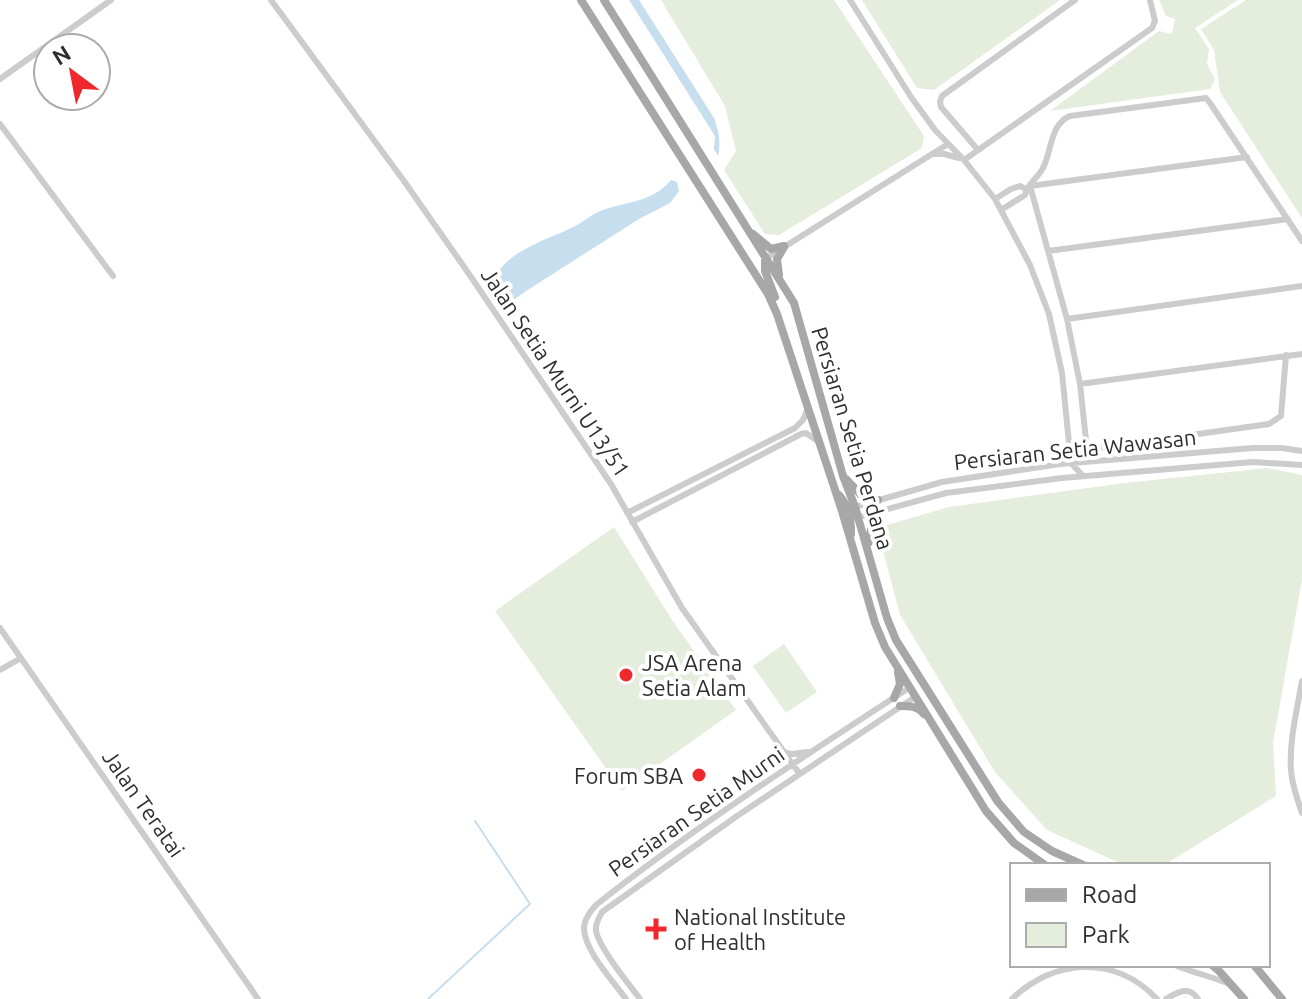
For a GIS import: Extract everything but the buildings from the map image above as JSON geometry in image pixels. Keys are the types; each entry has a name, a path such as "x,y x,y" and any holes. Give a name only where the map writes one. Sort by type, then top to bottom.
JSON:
{"main road":[{"name":"Persiaran Setia Perdana","path":"581,0 776,310 885,647 986,811 1014,843 1042,863"},
{"name":"Persiaran Setia Perdana","path":"604,0 794,303 843,476 896,640 998,802 1024,832 1052,851 1079,863"},
{"path":"746,229 767,247 776,249 784,246"},
{"path":"784,246 777,259 784,288"},
{"path":"765,259 765,271 776,310"},
{"path":"843,476 862,496 878,500"},
{"path":"835,491 855,512 851,543"},
{"path":"871,557 870,529 882,511"},
{"path":"912,665 918,683 914,691 935,703"},
{"path":"894,698 900,684 897,667"},
{"path":"900,706 917,708 932,723"},
{"path":"1214,967 1244,999"},
{"path":"1256,967 1282,999"}],"street":[{"path":"0,79 111,0"},
{"name":"Jalan Setia Murni U13/51","path":"271,0 461,263 611,484 682,608 799,773"},
{"path":"850,0 911,97 995,199 1030,265 1049,314 1062,373 1071,463 1083,476"},
{"path":"978,150 941,107 942,96 1075,0"},
{"path":"964,160 1152,28 1155,21 1150,0"},
{"path":"1001,210 1025,195 1043,168 1062,119 1206,98 1302,241"},
{"path":"0,124 113,276"},
{"path":"932,154 937,146 938,132"},
{"path":"765,259 948,144"},
{"path":"932,154 964,160"},
{"path":"995,199 1020,186 1247,157"},
{"path":"1028,187 1067,319 1089,445 1099,448 1222,432 1278,420 1282,411 1286,355"},
{"path":"1048,251 1288,219"},
{"path":"1067,319 1302,286"},
{"path":"1080,384 1302,354"},
{"path":"627,513 795,428 803,420 808,407"},
{"path":"632,522 801,434 806,433 819,442"},
{"name":"Persiaran Setia Wawasan","path":"855,512 878,500 942,482 1071,463 1253,448 1302,451"},
{"name":"Persiaran Setia Wawasan","path":"855,512 882,511 946,493 1059,478 1253,462 1302,465"},
{"path":"1059,478 1071,463"},
{"name":"Jalan Teratai","path":"0,628 258,999"},
{"path":"0,670 21,658"},
{"path":"1302,681 1291,770 1302,813"},
{"name":"Persiaran Setia Murni","path":"626,999 585,938 587,915 596,905 777,774 894,698 914,691"},
{"name":"Persiaran Setia Murni","path":"640,999 601,943 597,920 602,912 900,706 914,691"},
{"path":"777,774 784,762 784,752 811,752"},
{"path":"1012,999 1041,977 1072,967"},
{"path":"1101,967 1135,980 1157,999"},
{"path":"1179,967 1232,986"},
{"path":"1166,999 1186,990 1198,999"}],"green space":[{"path":"661,0 834,0 924,136 922,148 779,235 765,234 724,170 736,151 725,106"},
{"path":"862,0 1060,0 934,90 917,88"},
{"path":"1159,0 1238,0 1195,28 1209,49 1207,64 1215,79 1210,89 1050,111 1159,31 1172,34 1175,19 1166,16"},
{"path":"1246,0 1302,0 1302,218 1220,92 1214,50 1201,29"},
{"path":"1267,468 1302,475 1302,579 1273,743 1276,796 1167,863 1120,863 1047,830 995,772 900,615 877,528 949,507"},
{"name":"JSA Arena Setia Alam","path":"614,527 672,620 736,710 622,791 495,611"},
{"path":"784,644 817,692 786,713 753,666"}],"water":[{"path":"629,0 639,0 714,118 719,137 718,156 714,149 715,136"},
{"path":"671,180 677,182 679,191 670,203 639,219 523,293 515,299 510,312 498,295 496,281 511,258 598,212 655,194"}],"waterway":[{"path":"428,999 530,904 475,821"}],"place":[{"name":"JSA Arena Setia Alam","path":"626,675"},
{"name":"Forum SBA","path":"699,775"},
{"name":"National Institute of Health","path":"656,929"}]}
